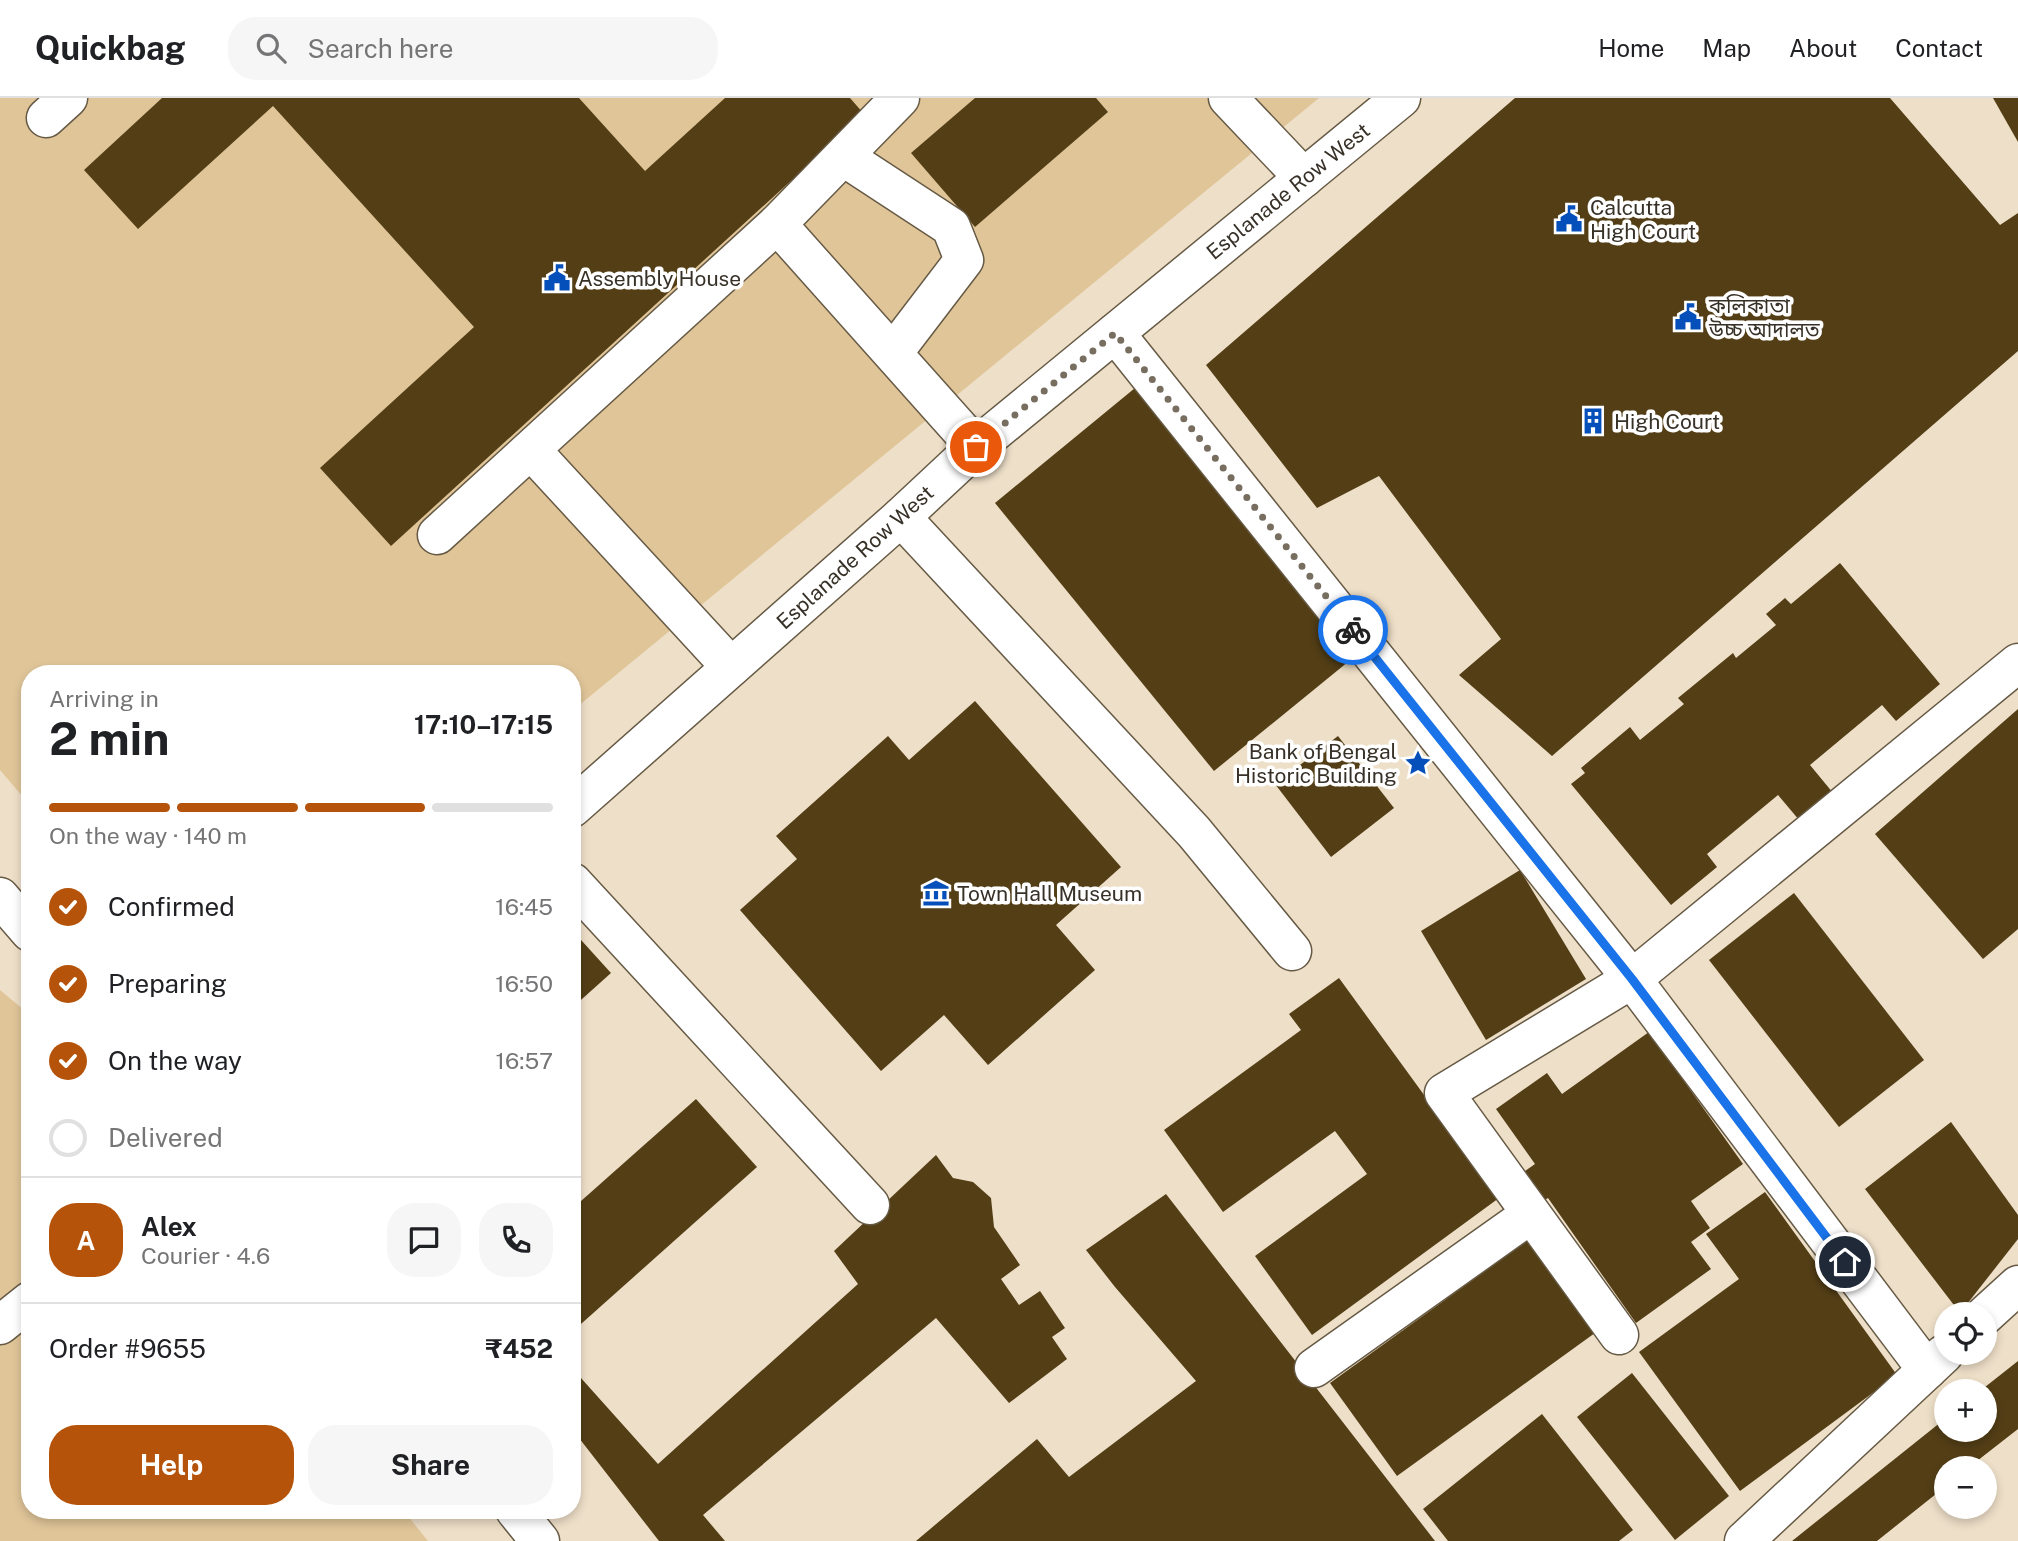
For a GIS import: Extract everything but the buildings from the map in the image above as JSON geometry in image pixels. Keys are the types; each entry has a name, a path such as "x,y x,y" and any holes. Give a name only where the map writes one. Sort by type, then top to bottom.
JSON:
{"street":[{"path":"1228,98 1304,178"},
{"name":"Esplanade Row West","path":"581,800 901,517 976,447 1401,98"},
{"path":"437,535 777,224 844,157 889,102"},
{"path":"844,157 951,227 964,260 892,353"},
{"path":"777,224 976,447"},
{"path":"1115,333 1934,1358"},
{"path":"531,450 731,667"},
{"path":"901,517 1194,832 1292,951"},
{"path":"1619,1335 1444,1093 1632,979 2018,663"},
{"path":"0,881 21,887"},
{"path":"581,892 870,1205"},
{"path":"0,897 21,922"},
{"path":"1314,1368 1531,1214"},
{"path":"1997,1304 2018,1285"},
{"path":"0,1325 21,1308"},
{"path":"1744,1541 1934,1363"},
{"path":"522,1519 540,1541"}],"shaded area":[{"path":"0,98 1319,98 581,704 581,665 21,665 21,794 0,770"},
{"path":"0,990 21,1008 21,1519 410,1519 428,1541 0,1541"}],"way so far":[{"path":"976,447 1115,333 1353,630"}],"place":[{"name":"Calcutta High Court","path":"1569,219"},
{"name":"Assembly House","path":"557,278"},
{"name":"কলিকাতা উচ্চ আদালত","path":"1688,317"},
{"name":"High Court","path":"1593,421"},
{"name":"Bank of Bengal Historic Building","path":"1418,763"},
{"name":"Town Hall Museum","path":"936,893"}],"route":[{"path":"1353,630 1632,979 1845,1262"}]}
